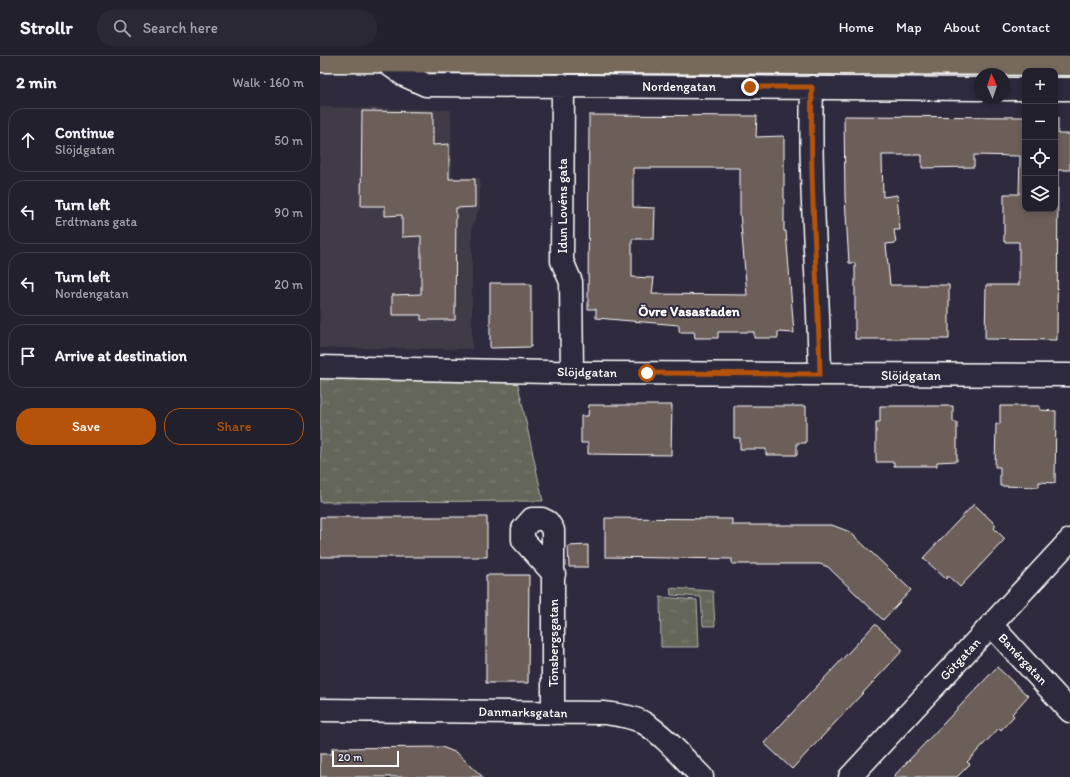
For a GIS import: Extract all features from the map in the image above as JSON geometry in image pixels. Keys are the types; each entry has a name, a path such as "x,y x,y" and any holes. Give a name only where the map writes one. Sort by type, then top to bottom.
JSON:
{"main road":[{"path":"320,61 1070,64"}],"street":[{"name":"Nordengatan","path":"384,61 404,75 426,85 974,88"},
{"name":"Idun Lovéns gata","path":"563,85 562,260 572,282 572,372"},
{"path":"812,87 813,232 818,300 820,374"},
{"path":"1010,89 1022,89"},
{"path":"1058,89 1070,89"},
{"name":"Slöjdgatan","path":"320,367 572,372 1070,375"},
{"name":"Götgatan","path":"850,777 992,626 1070,540"},
{"name":"Tönsbergsgatan","path":"553,713 554,574"},
{"name":"Banérgatan","path":"992,626 1070,711"},
{"name":"Danmarksgatan","path":"320,710 605,713 629,717 643,722 702,777"}],"shaded area":[{"path":"320,107 451,110 452,177 480,178 480,207 472,227 472,349 320,348"}],"green space":[{"path":"320,376 517,380 543,501 320,502"},
{"path":"670,588 713,591 715,626 703,626 701,597 671,595"},
{"path":"660,597 697,600 699,647 661,647"}],"building":[{"path":"362,111 433,112 433,145 449,144 449,179 475,179 475,207 456,208 455,320 421,320 421,315 392,315 392,295 421,294 421,236 402,237 402,215 385,216 385,206 361,206"},
{"path":"589,115 757,116 756,137 784,136 784,231 786,231 794,333 778,332 778,338 754,338 754,332 718,332 718,338 695,338 694,332 679,332 679,325 596,318 596,309 588,309","holes":["633,168 740,168 740,213 747,295 652,294 654,278 632,277 632,239 654,239 655,208 633,207"]},
{"path":"844,116 1022,117 1022,212 1058,212 1057,340 985,339 986,285 1019,285 1019,242 1004,242 1004,194 1019,194 1020,156 974,155 974,167 922,168 922,155 882,155 883,197 897,195 900,230 894,230 896,243 886,244 890,285 949,285 949,339 855,339 855,263 849,263 845,198"},
{"path":"1058,134 1070,134 1070,170 1058,170"},
{"path":"490,283 531,284 531,347 490,348"},
{"path":"589,405 672,405 671,455 588,454 588,443 581,443 581,416 588,416"},
{"path":"734,406 806,406 806,443 797,443 797,455 766,455 766,449 740,449 740,438 734,438"},
{"path":"880,406 953,406 953,422 957,422 957,461 937,462 937,466 894,466 894,462 876,462 876,422 880,422"},
{"path":"1000,406 1040,406 1040,410 1056,411 1055,483 1039,482 1039,487 1000,486 1000,467 995,467 996,424 1000,424"},
{"path":"974,504 996,525 994,528 1005,539 960,587 948,576 946,579 923,558"},
{"path":"320,517 487,517 487,557 320,557"},
{"path":"605,518 732,519 732,525 832,525 850,532 911,590 883,620 828,567 820,564 732,564 732,559 605,557"},
{"path":"588,545 588,567 569,567 568,546"},
{"path":"486,575 529,575 528,683 486,683"},
{"path":"875,624 903,650 792,769 764,743"},
{"path":"997,667 1028,696 1012,714 1014,716 1001,730 999,728 967,762 970,764 957,777 893,777"},
{"path":"442,747 457,753 483,777 320,777 320,754 332,754 332,748"}],"district":[{"name":"Övre Vasastaden","path":"689,311"}],"route":[{"path":"647,373 820,374 818,300 813,232 812,87 750,87"}]}
